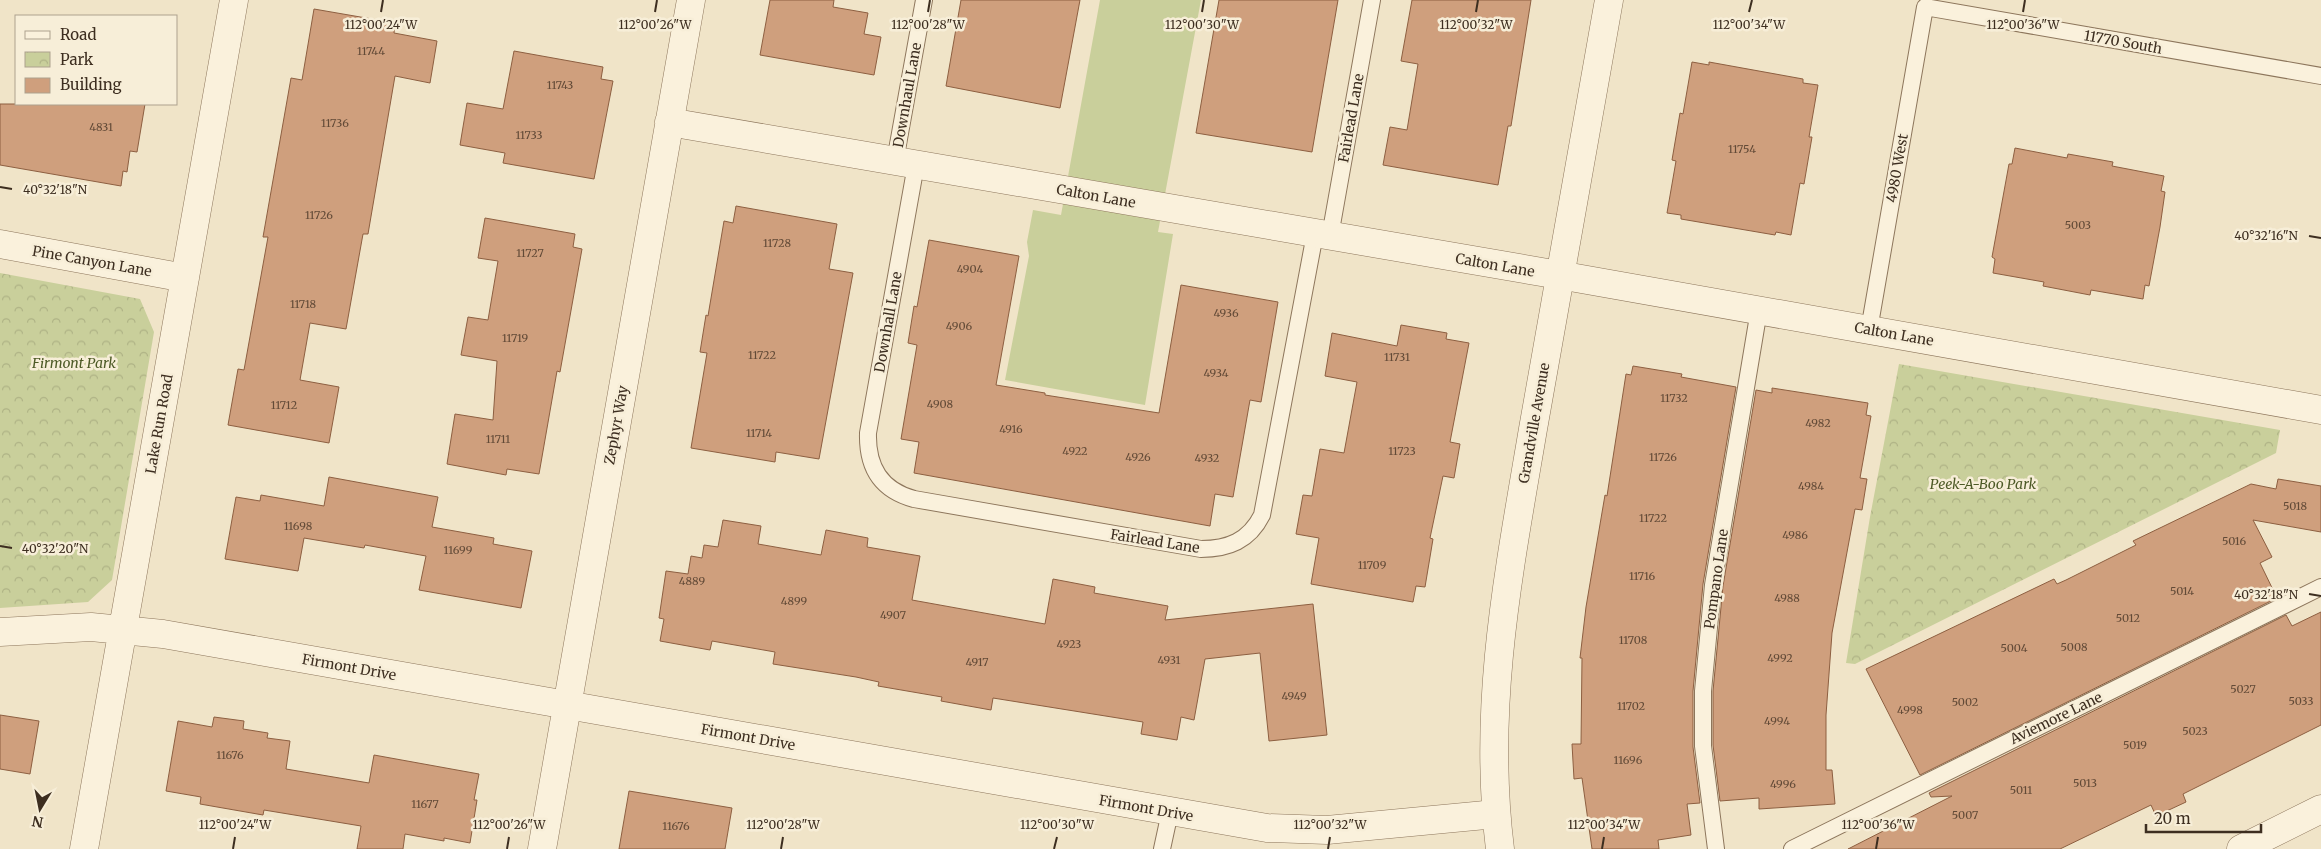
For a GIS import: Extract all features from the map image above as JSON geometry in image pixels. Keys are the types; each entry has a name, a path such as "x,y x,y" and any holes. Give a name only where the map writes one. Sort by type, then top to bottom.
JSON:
{"street":[{"name":"Lake Run Road","path":"84,849 234,0"},
{"name":"Zephyr Way","path":"542,849 691,0"},
{"name":"Grandville Avenue","path":"1500,849 1496,814 1493,736 1504,602 1559,275 1609,0"},
{"name":"Calton Lane","path":"670,122 1559,275 2321,410"},
{"name":"Pine Canyon Lane","path":"0,244 185,278"},
{"name":"Firmont Drive","path":"0,632 55,628 123,628 173,635 1267,828 1327,830 1496,814"},
{"path":"2241,849 2321,809"}],"lane":[{"name":"Downhaul Lane","path":"906,163 924,0"},
{"name":"Fairlead Lane","path":"878,477 894,491 914,499 1201,549 1223,548 1244,539 1257,525 1265,506 1372,0"},
{"name":"11770 South","path":"1925,7 2321,76"},
{"name":"4980 West","path":"1868,330 1925,7"},
{"name":"Downhall Lane","path":"878,477 869,456 868,433 906,163"},
{"name":"Pompano Lane","path":"1716,849 1703,746 1703,691 1713,585 1759,310"},
{"name":"Aviemore Lane","path":"1792,849 2321,587"},
{"path":"1162,849 1170,812"}],"green space":[{"path":"1100,0 1201,0 1158,232 1173,234 1145,405 1005,380 1029,256 1027,242 1033,210 1061,215"},
{"name":"Firmont Park","path":"0,273 140,299 154,332 112,580 88,602 0,608"},
{"name":"Peek-A-Boo Park","path":"1899,364 2280,430 2276,453 1855,664 1846,663 1870,517"}],"building":[{"path":"770,0 834,0 833,7 868,13 864,34 881,37 874,75 760,55"},
{"path":"961,0 1080,0 1060,108 946,86"},
{"path":"1219,0 1338,0 1312,152 1196,133"},
{"path":"1412,0 1531,0 1511,126 1508,126 1498,185 1383,165 1390,127 1407,130 1418,64 1401,61"},
{"path":"314,9 395,23 394,33 437,41 430,83 395,76 368,234 363,234 346,329 310,323 300,380 339,387 329,443 228,425 238,369 244,370 268,237 263,237 291,78 302,80"},
{"path":"514,51 603,67 601,79 613,81 594,179 503,163 505,153 460,145 467,103 503,109"},
{"path":"1692,62 1709,65 1709,62 1803,79 1803,83 1818,85 1809,137 1812,137 1804,184 1800,183 1791,235 1776,232 1775,235 1681,219 1681,215 1667,213 1676,161 1672,160 1680,113 1683,114"},
{"path":"0,104 145,105 137,152 130,151 127,172 123,171 121,186 0,165"},
{"path":"2015,148 2067,158 2068,154 2113,162 2112,166 2164,176 2161,191 2165,192 2160,227 2149,286 2145,285 2143,299 2091,290 2090,295 2043,286 2044,282 1993,273 1995,259 1992,257 2009,164 2012,164"},
{"path":"736,206 837,224 829,269 853,273 819,459 776,452 775,462 691,448 707,353 700,352 706,315 708,316 724,221 733,223"},
{"path":"485,218 575,234 573,247 582,249 560,372 557,371 539,474 507,469 506,475 447,464 455,414 493,420 497,361 461,355 468,317 488,320 498,261 478,258"},
{"path":"929,240 1019,256 996,385 1045,393 1045,395 1159,413 1181,285 1278,302 1261,402 1250,400 1233,497 1215,494 1210,526 914,473 919,442 901,439 917,345 908,343 914,306 917,307"},
{"path":"1401,325 1447,333 1446,339 1469,343 1450,442 1460,444 1454,478 1443,476 1430,538 1433,539 1425,587 1416,586 1413,602 1311,584 1319,538 1296,534 1303,495 1312,496 1320,449 1344,453 1357,382 1325,376 1332,333 1397,346"},
{"path":"1633,366 1682,374 1681,377 1736,387 1703,584 1693,691 1693,747 1700,803 1687,804 1691,835 1658,840 1659,849 1592,849 1582,778 1574,779 1572,744 1581,744 1582,658 1580,658 1586,607 1605,495 1607,496 1626,374 1631,375"},
{"path":"1772,388 1868,403 1866,415 1871,416 1860,478 1867,479 1862,510 1855,509 1832,633 1826,715 1826,770 1832,770 1835,804 1759,809 1759,798 1720,801 1713,745 1713,691 1723,586 1756,390 1772,393"},
{"path":"329,477 438,497 432,527 494,538 493,544 532,551 521,608 419,590 426,556 365,545 364,548 304,538 298,571 225,559 236,497 260,501 261,495 324,506"},
{"path":"2278,479 2321,486 2321,532 2253,520 2272,557 2260,563 2277,598 1920,775 1866,669 2054,579 2057,584 2066,580 2136,545 2133,541 2251,484 2276,489"},
{"path":"723,520 761,526 758,544 821,555 826,530 868,538 867,547 920,556 912,600 1045,624 1053,579 1095,587 1094,593 1168,606 1165,620 1313,604 1327,735 1269,741 1260,653 1205,659 1194,720 1181,717 1177,740 1141,734 1143,722 993,698 991,710 941,701 942,697 878,686 879,682 856,677 773,664 775,652 712,641 710,650 660,641 664,619 659,618 666,571 688,574 691,556 702,558 704,545 718,547"},
{"path":"2321,612 2321,725 2183,794 2186,802 2156,816 2151,805 2060,849 1848,849 1952,796 1931,797 1929,793 2286,615 2292,626"},
{"path":"0,715 39,721 30,774 0,769"},
{"path":"214,717 244,721 243,729 268,733 267,738 290,741 286,769 369,783 374,755 479,774 474,800 477,800 470,843 444,838 444,841 405,834 403,849 357,849 361,826 264,810 263,815 200,804 201,797 166,791 178,721 212,727"},
{"path":"629,791 732,808 725,849 619,849"}]}
